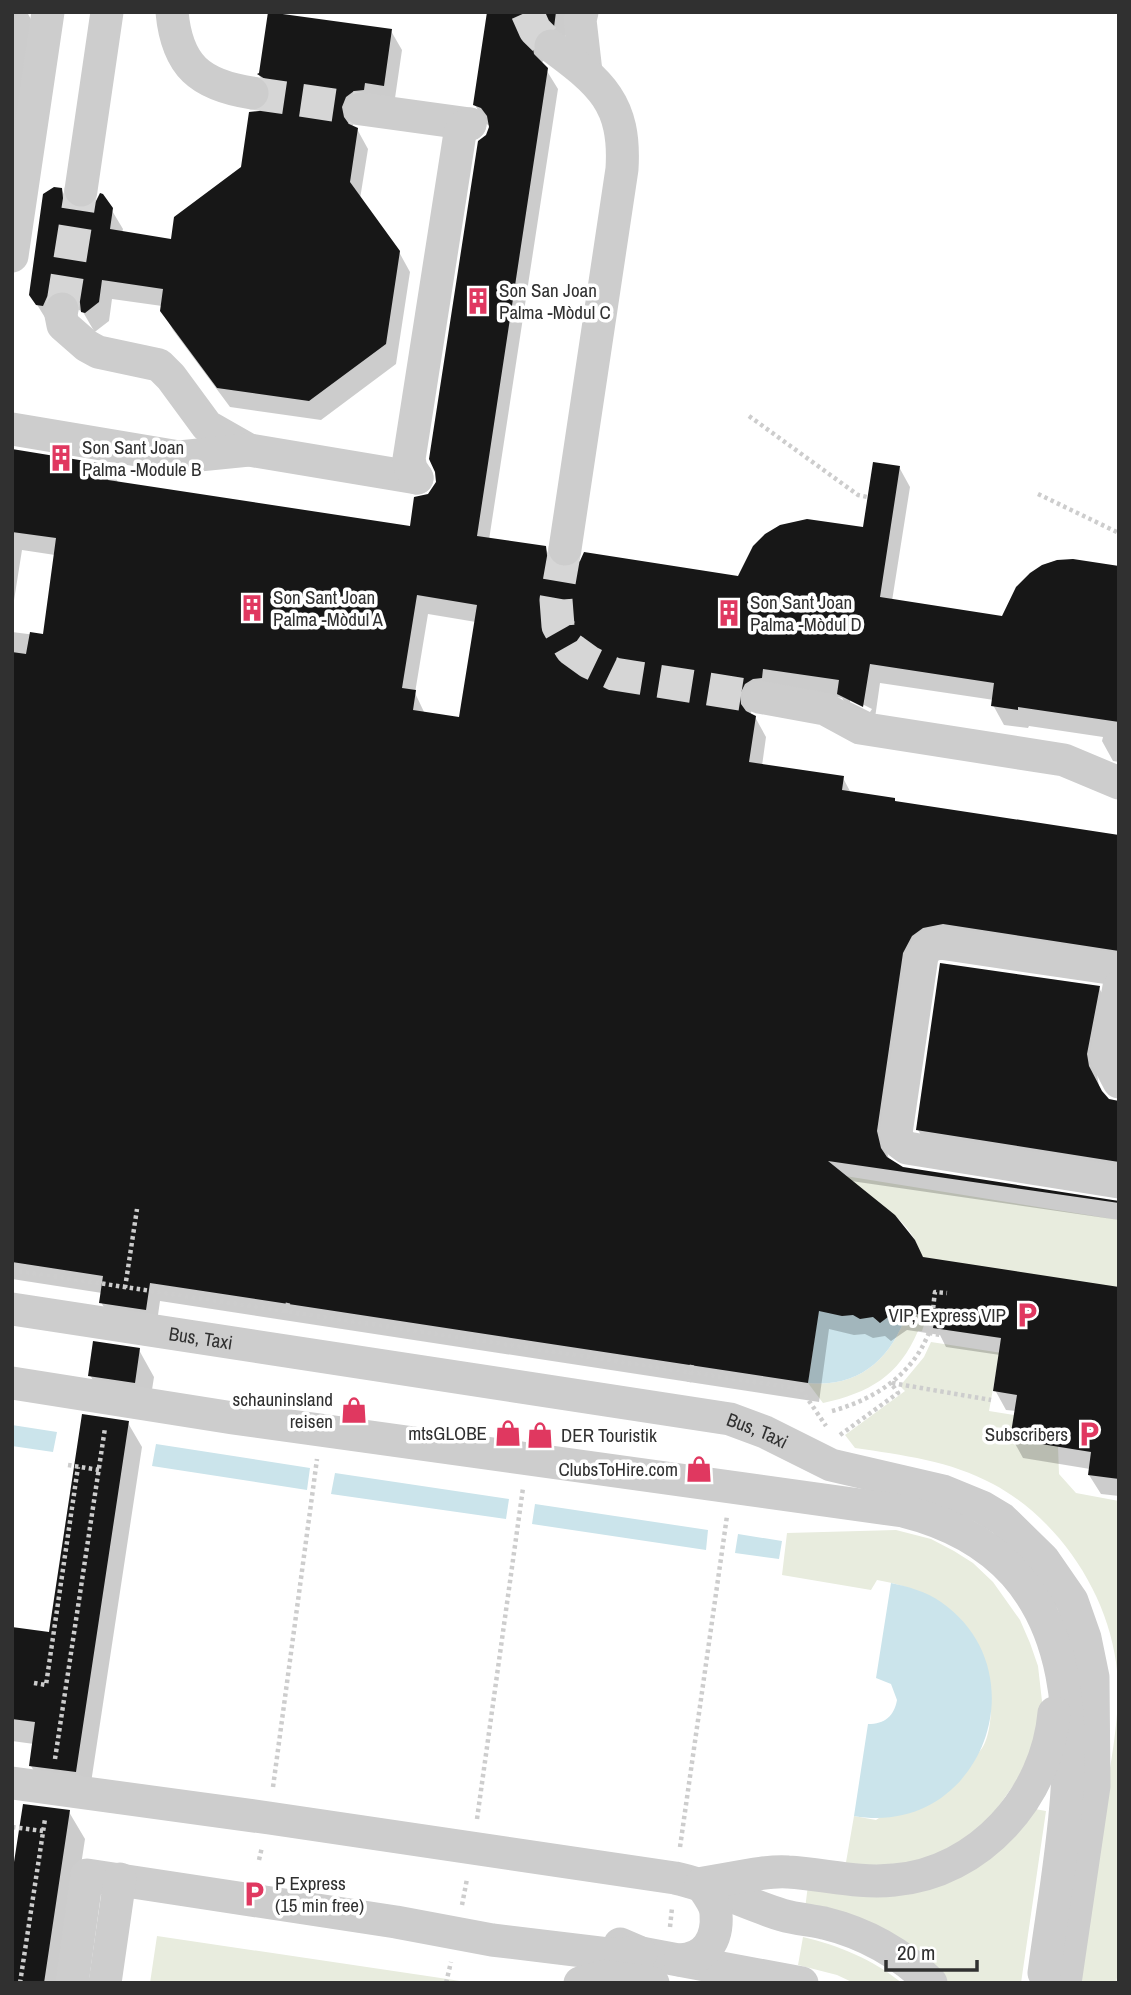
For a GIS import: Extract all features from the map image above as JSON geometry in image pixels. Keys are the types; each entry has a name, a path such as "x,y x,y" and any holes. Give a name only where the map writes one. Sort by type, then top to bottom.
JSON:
{"street":[{"path":"12,256 48,12"},
{"path":"81,190 107,12"},
{"path":"172,12 176,40 197,73 225,89 252,93"},
{"path":"582,12 580,20 586,72"},
{"path":"551,47 586,72 613,104 623,145 622,169 565,549"},
{"path":"12,429 165,455 248,450 417,478 409,459 460,133 463,127 470,124 361,109"},
{"path":"62,309 63,325 92,350 159,365 171,377 200,418 215,432 248,450"},
{"path":"165,455 169,447 180,440 191,422 193,413 189,403"},
{"path":"759,697 825,709 860,728 1064,760 1116,780"},
{"path":"1119,978 1117,972 1109,968 940,943 929,946 922,956 896,1133 898,1143 907,1148 1119,1182"},
{"path":"1113,1070 1119,987"},
{"name":"Bus, Taxi","path":"12,1309 730,1419 757,1428 831,1465 943,1490 1002,1519 1043,1559 1072,1601 1085,1638 1093,1677 1094,1786 1065,1983"},
{"path":"12,1383 233,1418 903,1511 936,1520 985,1546 1026,1586 1049,1631 1068,1708 1068,1787 1042,1983"},
{"path":"688,1881 785,1871 843,1880 897,1880 931,1872 960,1859 984,1844 1002,1827 1021,1805 1036,1781 1052,1734 1059,1665"},
{"path":"12,1783 269,1818 688,1881 783,1916 858,1933 907,1961 931,1983"},
{"path":"72,1983 87,1875 505,1942 608,1954 647,1968"},
{"path":"106,1983 120,1880"},
{"path":"674,1947 699,1956 712,1941 716,1912 688,1881"},
{"path":"409,1925 435,1916 463,1917 611,1940 647,1968"},
{"path":"463,1917 474,1952 540,1962 608,1954"},
{"path":"580,1983 647,1968 674,1947"},
{"path":"674,1947 802,1983"}],"path":[{"path":"749,416 858,495 867,497"},
{"path":"1038,494 1119,533"},
{"path":"125,1292 137,1209"},
{"path":"12,1270 801,1389 828,1429"},
{"path":"832,1411 865,1399 891,1383 911,1363 929,1333 935,1292 947,1293"},
{"path":"929,1333 940,1335"},
{"path":"891,1383 991,1400"},
{"path":"835,1439 898,1393 891,1383"},
{"path":"20,1983 106,1424"},
{"path":"259,1860 269,1818 318,1450"},
{"path":"68,1465 99,1470"},
{"path":"34,1683 46,1685 78,1467"},
{"path":"446,1983 463,1917 523,1484"},
{"path":"674,1947 688,1881 728,1510"},
{"path":"12,1827 43,1831"}],"shaded area":[{"path":"839,1175 1119,1220 1119,1287 928,1283 921,1255 908,1229 890,1212"},
{"path":"907,1313 927,1316 922,1331 918,1331 902,1360 892,1371 868,1388 823,1403 808,1383 843,1381 871,1367 892,1344"},
{"path":"931,1342 1119,1371 997,1367 989,1411 1014,1415 1010,1439 1058,1446 1059,1474 1076,1493 1119,1501 1119,1967 1116,1983 1079,1983 1118,1696 1116,1662 1110,1635 1090,1583 1075,1559 1038,1516 993,1484 943,1464 855,1448 845,1435 905,1391 900,1386 924,1357"},
{"path":"896,1530 931,1539 954,1551 973,1563 993,1582 1020,1620 1030,1643 1038,1666 1043,1710 1034,1756 981,1831 917,1864 845,1868 854,1816 876,1820 972,1758 982,1748 990,1724 989,1680 983,1656 974,1636 944,1605 924,1594 877,1580 871,1590 782,1575 787,1533"},
{"path":"1035,1809 1046,1811 1021,1983 947,1983 805,1909 808,1885 854,1894"},
{"path":"157,1936 434,1977 473,1983 150,1983"},
{"path":"803,1937 855,1954 902,1983 854,1983 837,1975 798,1965"}],"water":[{"path":"820,1300 842,1316 868,1307 876,1320 881,1322 887,1310 907,1313 892,1344 871,1367 843,1381 808,1383"},
{"path":"12,1425 57,1432 53,1452 12,1446"},
{"path":"156,1444 310,1468 307,1490 152,1466"},
{"path":"335,1473 509,1499 506,1519 331,1494"},
{"path":"535,1504 708,1530 706,1550 532,1524"},
{"path":"738,1534 782,1541 779,1559 735,1553"},
{"path":"891,1583 935,1598 972,1632 988,1668 992,1707 983,1744 964,1777 935,1802 898,1816 854,1816 868,1724 888,1718 897,1700 891,1684 876,1678"}],"building":[{"path":"268,12 392,29 384,86 365,83 364,90 354,91 346,97 342,107 349,124 358,128 350,182 400,251 386,344 309,401 217,388 160,311 163,289 102,280 99,302 85,313 81,312 75,295 66,290 55,291 47,297 43,306 36,305 29,295 43,194 54,187 62,188 63,198 78,209 89,208 100,193 103,194 113,208 110,229 171,239 174,217 241,167 249,112 259,111 266,106 271,96 270,86 257,74"},
{"path":"487,12 556,12 554,27 543,29 535,35 532,43 534,54 548,68 477,536 546,546 547,555 553,564 563,568 571,567 580,561 584,552 738,576 753,546 765,534 780,525 807,519 863,527 873,462 900,466 880,597 1002,616 1016,587 1042,565 1073,559 1119,566 1119,722 1018,707 1018,710 991,706 994,683 870,664 863,707 837,694 839,680 763,669 762,678 745,684 740,694 741,704 746,711 756,716 749,762 844,776 842,790 895,798 895,801 1119,835 1119,951 943,924 923,928 912,936 903,953 877,1131 881,1148 887,1157 903,1167 1119,1203 828,1161 895,1215 915,1240 923,1257 1119,1287 1119,1479 1088,1475 1091,1452 1010,1439 1017,1395 993,1391 1001,1338 933,1328 935,1317 896,1311 880,1323 873,1317 860,1319 853,1315 842,1316 819,1311 808,1383 150,1283 146,1310 99,1303 103,1276 12,1262 12,652 26,654 30,632 43,634 56,538 12,532 12,449 110,465 108,480 410,526 414,497 428,494 436,482 429,459 478,141 486,135 489,127 487,116 481,108 473,105","holes":["417,595 477,605 459,717 413,710 416,690 402,688"]},
{"path":"940,963 1100,986 1087,1054 1089,1066 1102,1091 1109,1099 1119,1101 1119,1162 916,1130"},
{"path":"93,1341 140,1348 135,1383 88,1376"},
{"path":"82,1414 129,1421 76,1772 29,1766 35,1722 12,1719 12,1627 49,1632"},
{"path":"23,1804 70,1810 44,1983 12,1983 12,1875"}],"tunnel":[{"path":"527,12 535,30 551,46"},
{"path":"252,93 361,109"},
{"path":"62,309 81,190"},
{"path":"565,549 556,600 558,626 571,649 589,662 614,674 759,697"}],"place":[{"name":"Son San Joan Palma -Mòdul C","path":"478,301"},
{"name":"Son Sant Joan Palma -Module B","path":"61,458"},
{"name":"Son Sant Joan Palma -Mòdul A","path":"252,608"},
{"name":"Son Sant Joan Palma -Mòdul D","path":"729,613"},
{"name":"VIP, Express VIP","path":"1027,1315"},
{"name":"schauninsland reisen","path":"354,1410"},
{"name":"mtsGLOBE","path":"508,1433"},
{"name":"Subscribers","path":"1089,1434"},
{"name":"DER Touristik","path":"540,1435"},
{"name":"ClubsToHire.com","path":"699,1469"},
{"name":"P Express (15 min free)","path":"254,1894"}]}
